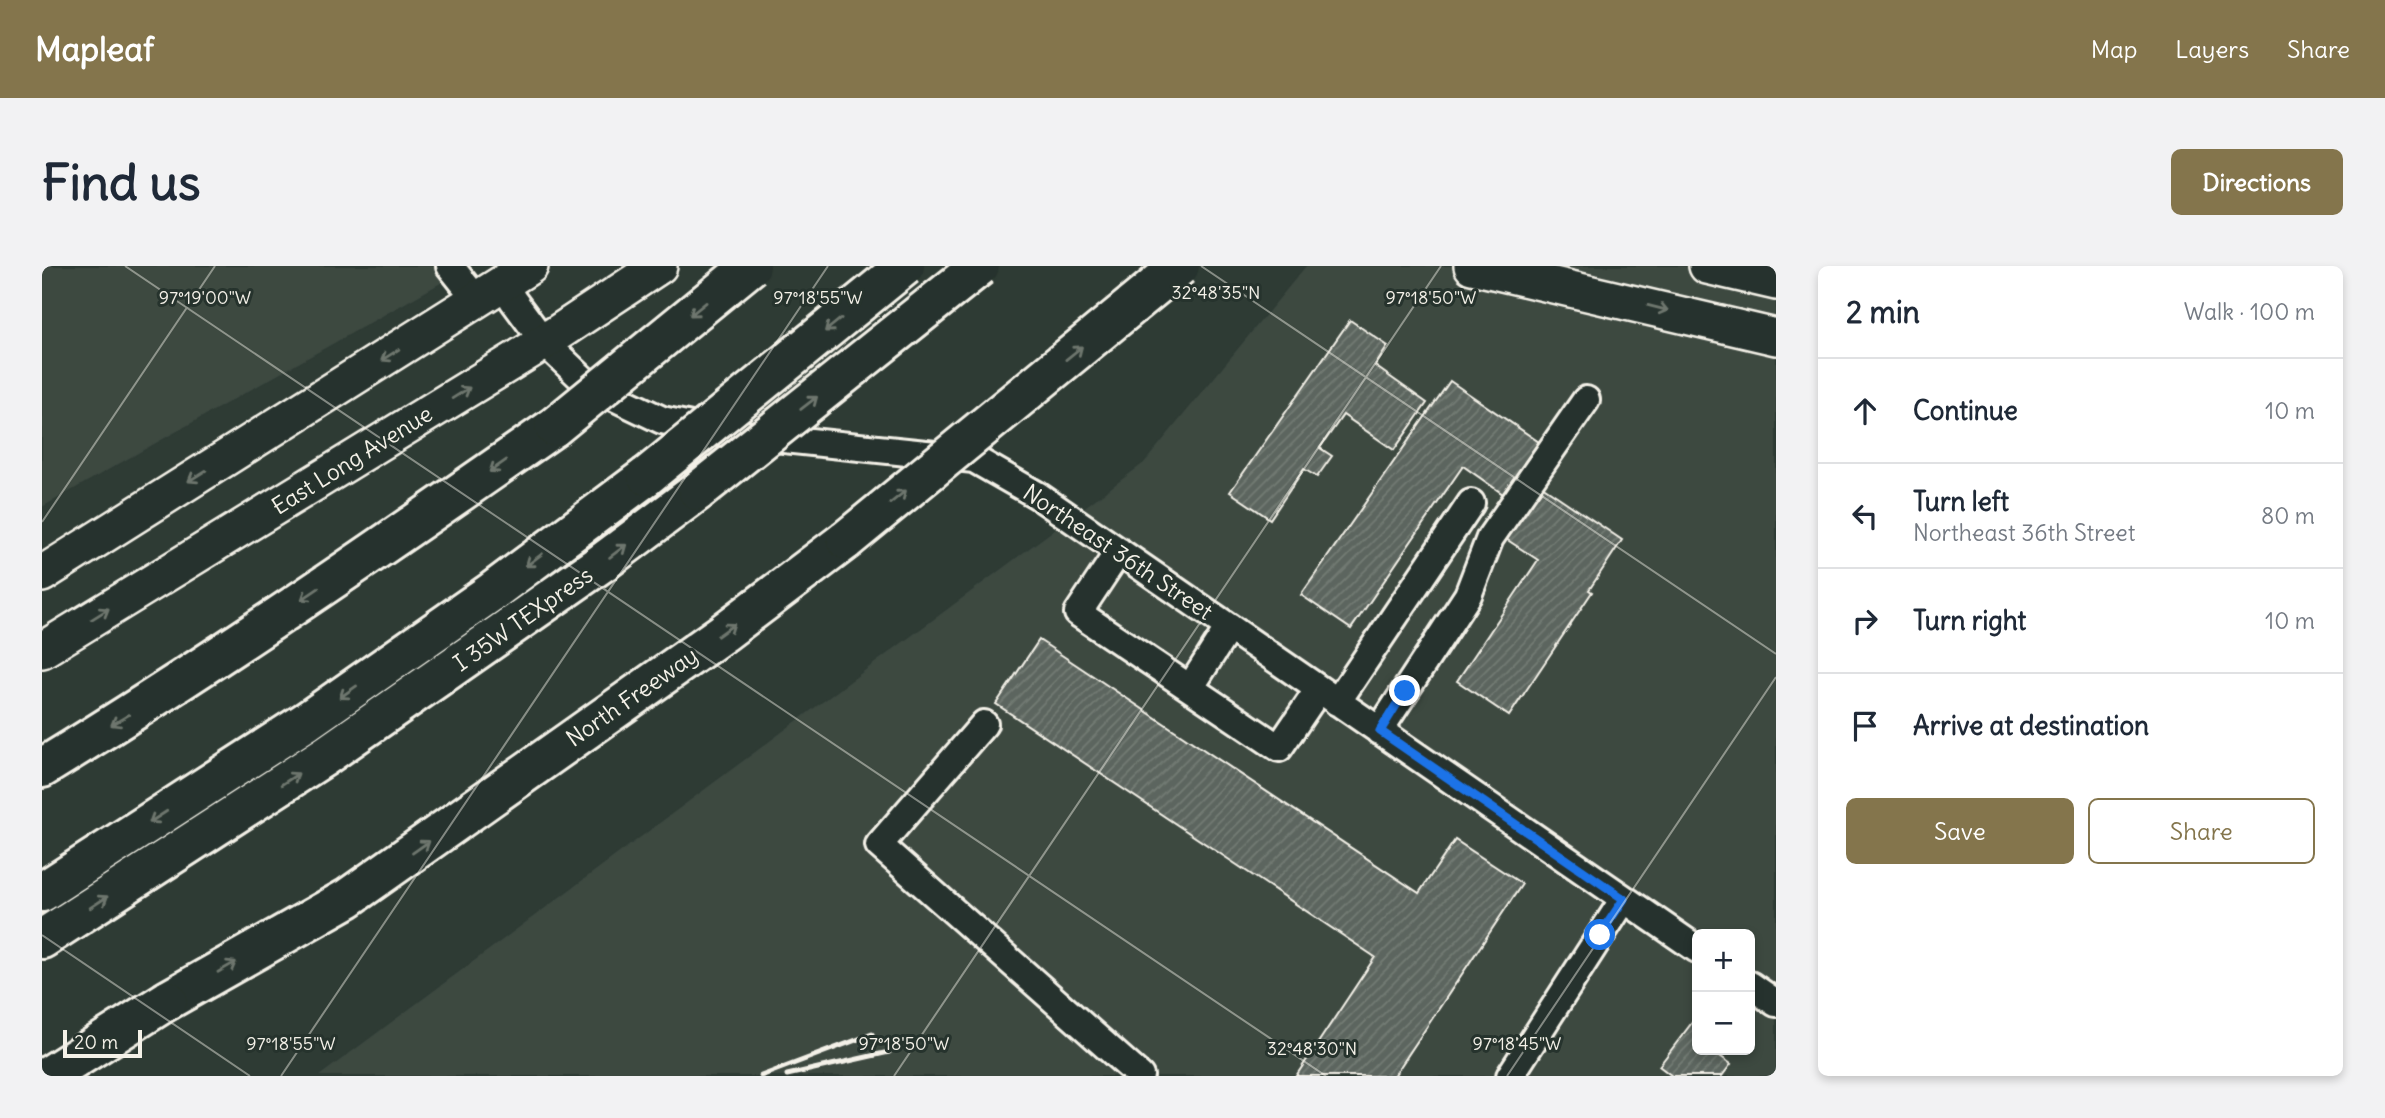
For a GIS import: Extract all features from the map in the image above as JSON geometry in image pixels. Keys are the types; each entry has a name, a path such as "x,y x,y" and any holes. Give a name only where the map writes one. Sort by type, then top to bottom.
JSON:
{"highway":[{"path":"42,768 154,699 554,427 751,266"},
{"name":"I 35W TEXpress","path":"42,892 307,722 493,591 648,476 905,266"},
{"name":"I 35W TEXpress","path":"42,939 325,756 592,570 698,491 980,266"},
{"name":"North Freeway","path":"48,1076 168,1000 348,898 723,633 846,540 1180,266"}],"main road":[{"name":"East Long Avenue","path":"42,650 544,342 659,266"},
{"path":"1472,266 1603,280 1776,337"},
{"path":"1707,266 1776,282"},
{"path":"42,574 504,283"}],"street":[{"name":"Northeast 36th Street","path":"450,266 504,283 544,342 589,385 662,420 725,433 974,458 1037,495 1692,946"},
{"path":"1380,731 1468,595 1490,538 1586,400"},
{"path":"1119,551 1078,613 1279,748 1328,695 1471,503"},
{"path":"1190,688 1229,627"},
{"path":"984,724 879,845 1140,1076"},
{"path":"1510,1076 1624,899"},
{"path":"1755,988 1776,1003"}],"shaded area":[{"path":"42,266 471,266 42,507"},
{"path":"1306,266 1776,266 1776,1076 319,1076 1144,463"}],"building":[{"path":"1350,320 1388,346 1375,366 1427,403 1394,450 1343,415 1320,448 1332,456 1317,477 1304,469 1270,519 1230,492"},
{"path":"1450,381 1539,442 1503,494 1463,466 1351,629 1301,595"},
{"path":"1542,486 1622,540 1589,590 1592,592 1509,716 1457,681 1538,560 1506,539"},
{"path":"1039,640 1419,893 1455,840 1522,884 1394,1076 1296,1076 1375,957 996,704"},
{"path":"1692,1023 1692,1055 1721,1055 1731,1064 1722,1076 1672,1076 1659,1066"}],"railway":[{"path":"761,1076 872,1034"},
{"path":"787,1075 889,1052"},
{"path":"42,1072 49,1076"}],"route":[{"path":"1405,691 1380,731 1624,899 1600,935"}]}
